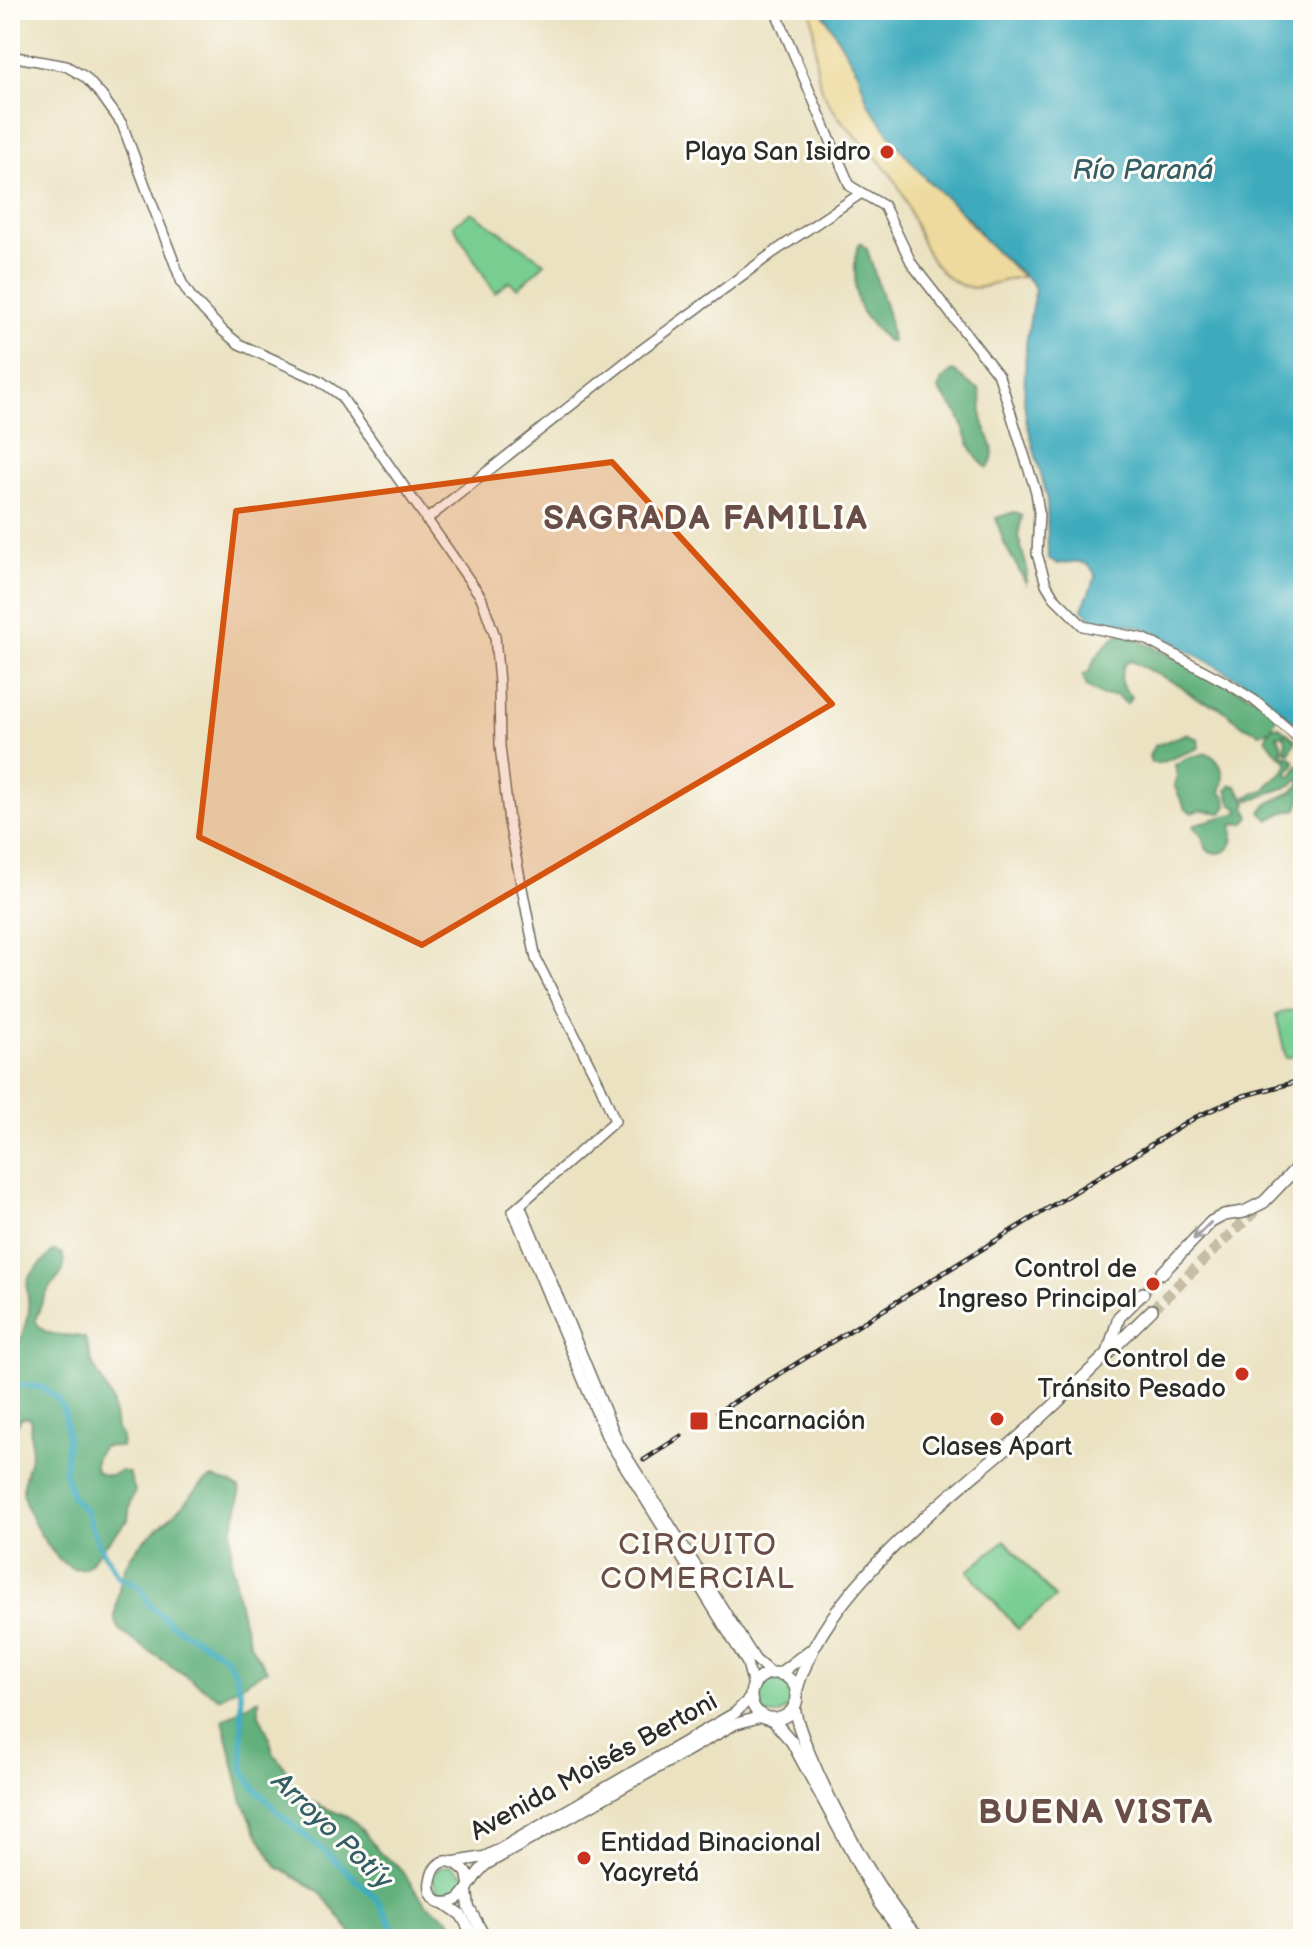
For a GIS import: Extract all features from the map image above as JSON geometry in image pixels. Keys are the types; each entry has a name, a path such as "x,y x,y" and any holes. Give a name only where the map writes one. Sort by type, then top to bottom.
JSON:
{"highway":[{"path":"1162,1273 1211,1222 1224,1215 1244,1212 1258,1204 1303,1161"},
{"path":"1107,1354 1119,1317 1143,1293"},
{"path":"921,1939 889,1902 814,1767 799,1731 794,1706 796,1692 812,1648 839,1608 888,1553 1096,1365 1152,1310"},
{"path":"812,1648 775,1674 760,1678 752,1691 754,1708 792,1742 879,1903 906,1939"},
{"path":"775,1674 791,1682 796,1692"},
{"path":"767,1717 783,1717 794,1706"}],"main road":[{"path":"775,10 850,186 884,206 912,264 999,376 1036,492 1039,512 1037,554 1046,584 1054,597 1083,626 1145,639 1227,683 1254,700 1303,742"},
{"path":"10,56 66,66 94,86 122,124 182,283 191,297 239,344 319,380 340,395 467,574 488,611 494,628 500,746 507,807 536,959 615,1121 516,1208"},
{"path":"426,520 641,350 774,252 860,194"},
{"path":"516,1208 619,1444 755,1659 775,1674"},
{"path":"516,1208 601,1427 747,1663 752,1691"},
{"name":"Avenida Moisés Bertoni","path":"752,1691 735,1713 500,1849 475,1860 444,1863 435,1868 429,1880 434,1896 443,1901 459,1899 474,1875 487,1864 735,1724 767,1717"},
{"name":"Avenida Moisés Bertoni","path":"452,1863 467,1873 468,1888"},
{"path":"468,1888 469,1908 486,1939"},
{"path":"443,1901 461,1915 475,1939"}],"highlighted area":[{"path":"612,462 832,704 422,945 199,837 236,511"}],"green space":[{"path":"472,212 545,263 518,288 509,281 495,293 453,225"},
{"path":"860,243 867,249 889,319 892,342 888,342 873,326 859,306 855,266"},
{"path":"952,371 979,389 983,423 993,455 988,468 977,457 959,416 938,389"},
{"path":"1014,512 1022,516 1018,536 1027,568 1026,583 1004,543 996,518"},
{"path":"1122,632 1270,705 1276,716 1272,728 1278,726 1296,740 1289,753 1284,750 1284,735 1277,735 1282,754 1295,762 1287,775 1293,776 1297,766 1303,762 1303,792 1297,809 1269,820 1261,812 1270,803 1298,787 1302,782 1299,780 1257,799 1248,800 1246,797 1266,789 1287,766 1287,761 1266,738 1270,730 1260,733 1244,726 1219,707 1197,699 1179,685 1131,661 1124,664 1121,679 1131,697 1127,704 1116,695 1103,696 1087,687 1083,675 1090,671 1103,649"},
{"path":"1186,734 1198,739 1199,748 1160,763 1151,763 1149,756 1154,746"},
{"path":"1207,753 1217,760 1222,770 1220,792 1226,798 1227,806 1222,813 1200,810 1192,813 1185,808 1174,785 1177,777 1175,765"},
{"path":"1231,785 1236,786 1247,803 1250,816 1245,823 1232,824 1232,843 1226,851 1207,850 1201,834 1194,828 1195,824 1238,813 1239,809 1232,805 1227,790"},
{"path":"1303,1008 1303,1054 1286,1058 1276,1014"},
{"path":"53,1251 62,1253 64,1266 44,1297 35,1320 45,1331 85,1338 93,1365 112,1400 116,1428 122,1437 121,1447 104,1446 99,1452 95,1460 96,1471 105,1475 120,1471 129,1473 135,1491 128,1520 85,1568 72,1568 56,1555 27,1509 23,1489 31,1453 29,1417 21,1418 10,1438 10,1347 20,1343 29,1311 29,1277"},
{"path":"212,1478 239,1488 231,1537 234,1576 246,1633 267,1670 219,1698 121,1632 115,1618 120,1584 130,1557 199,1487"},
{"path":"1005,1540 1055,1598 1018,1629 968,1571"},
{"path":"773,1679 786,1684 791,1697 786,1710 773,1715 760,1710 755,1697 760,1684"},
{"path":"259,1699 259,1714 274,1754 285,1768 292,1786 306,1800 350,1818 357,1824 380,1853 397,1865 426,1904 450,1920 459,1939 356,1939 320,1892 277,1867 243,1802 223,1720"},
{"path":"450,1865 464,1875 465,1886 455,1899 439,1897 432,1877 439,1868"}],"sand":[{"name":"Playa San Isidro","path":"811,10 821,10 858,72 868,103 896,143 925,178 950,199 986,242 1023,277 970,288 948,278 936,266 891,175 828,102 817,69"}],"water":[{"name":"Río Paraná","path":"821,10 1303,10 1303,729 1255,688 1155,632 1133,625 1104,622 1082,609 1096,576 1085,564 1058,564 1048,558 1047,497 1026,419 1026,344 1035,289 986,242 971,221 925,178 896,143 868,103 858,72"}],"waterway":[{"name":"Arroyo Poti´y","path":"10,1388 17,1384 44,1388 58,1399 65,1414 65,1474 72,1497 86,1512 99,1545 119,1577 141,1587 149,1604 172,1625 225,1656 236,1674 241,1696 243,1767 251,1784 285,1819 376,1898 400,1939"}],"tunnel":[{"path":"1152,1310 1261,1205"},
{"path":"1143,1293 1162,1273"}],"railway":[{"path":"718,1412 1196,1117 1243,1096 1303,1080"},
{"path":"644,1460 681,1436"}],"place":[{"name":"Playa San Isidro","path":"887,152"},
{"name":"Control de Ingreso Principal","path":"1153,1284"},
{"name":"Control de Tránsito Pesado","path":"1242,1374"},
{"name":"Clases Apart","path":"997,1419"},
{"name":"Encarnación","path":"699,1421"},
{"name":"Entidad Binacional Yacyretá","path":"584,1858"}],"district":[{"name":"SAGRADA FAMILIA","path":"706,518"},
{"name":"CIRCUITO COMERCIAL","path":"698,1562"},
{"name":"BUENA VISTA","path":"1096,1812"}]}
